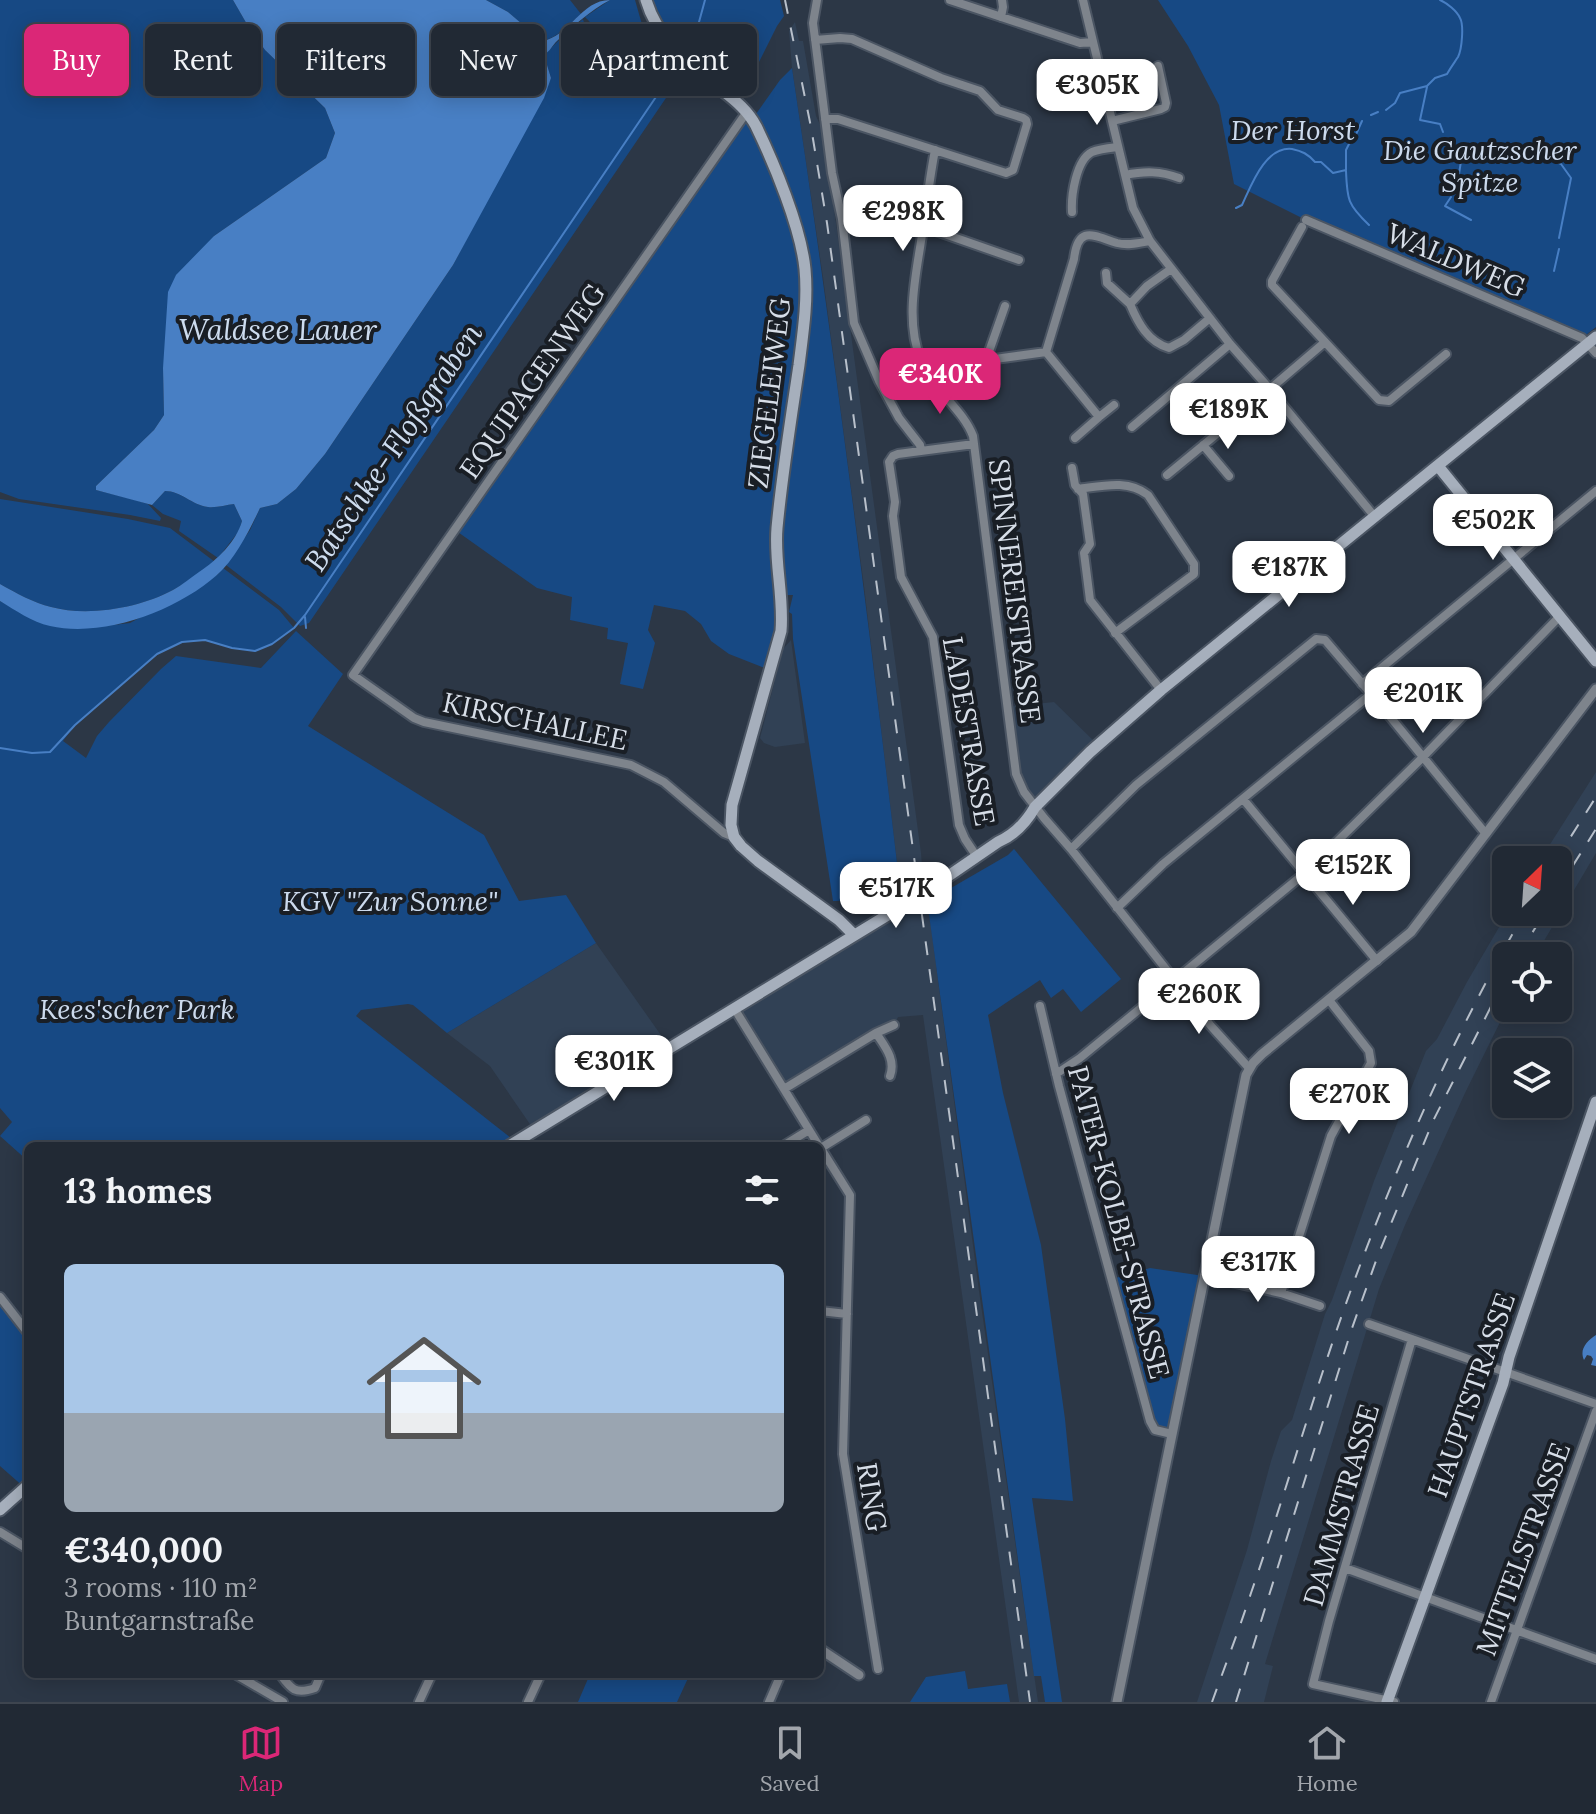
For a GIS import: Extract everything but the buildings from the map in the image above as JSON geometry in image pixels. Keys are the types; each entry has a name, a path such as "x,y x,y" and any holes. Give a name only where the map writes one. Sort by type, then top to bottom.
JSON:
{"main road":[{"name":"ZIEGELEIWEG","path":"646,0 665,39 749,114 776,174 798,236 805,270 806,309 777,530 781,631 732,805 734,837"},
{"path":"516,1142 909,902 998,842 1015,821 1035,807 1090,752 1161,690 1593,344"},
{"path":"1438,466 1596,661"},
{"name":"KIRSCHALLEE","path":"734,837 758,861 839,920 854,935"},
{"name":"HAUPTSTRASSE","path":"1390,1702 1596,1102"},
{"path":"0,1510 24,1489"}],"street":[{"path":"817,0 813,23 854,323 879,381 921,451"},
{"path":"950,0 1080,43 1093,42"},
{"path":"1001,17 1002,0"},
{"path":"1083,0 1133,208 1150,241 1230,344 1375,517"},
{"path":"815,40 852,39 941,78 980,91 998,110 1026,120 1027,124 1013,170 1006,173 838,119 825,119"},
{"path":"1112,121 1165,107 1158,66"},
{"name":"EQUIPAGENWEG","path":"353,675 744,116 749,114"},
{"path":"1072,212 1071,196 1085,158 1093,152 1118,147"},
{"path":"935,150 912,310 916,344 922,364 970,428 974,444"},
{"path":"1125,175 1162,172 1179,178"},
{"path":"842,219 923,228 1019,260"},
{"name":"WALDWEG","path":"1325,342 1272,285 1304,224 1519,310 1593,344"},
{"path":"1046,352 1074,259 1075,246 1083,237 1101,236 1128,245 1150,241"},
{"path":"1130,304 1147,286 1171,269"},
{"path":"1106,273 1107,283 1130,304 1143,330 1158,345 1169,348 1184,340 1210,318"},
{"path":"932,379 961,363 986,360 1005,306"},
{"path":"1167,475 1224,428 1234,414 1325,342 1379,400 1389,401 1446,354"},
{"path":"1132,427 1230,344"},
{"path":"995,359 1046,352"},
{"path":"1046,352 1099,417"},
{"path":"1075,438 1114,405"},
{"name":"SPINNEREISTRASSE","path":"921,451 974,444 1016,774 1024,792 1211,1026 1249,1068"},
{"path":"1203,445 1229,476"},
{"name":"LADESTRASSE","path":"921,451 898,454 889,462 901,577 933,637 959,825 977,857"},
{"path":"1072,468 1075,485 1083,494 1090,544 1084,553 1090,600 1161,690"},
{"path":"1078,489 1121,484 1142,490 1194,564 1194,574 1115,633"},
{"path":"1362,684 1596,491"},
{"path":"1056,1074 1080,1058 1305,873 1560,616"},
{"path":"1071,849 1136,785 1320,638 1371,694 1486,834"},
{"name":"KIRSCHALLEE","path":"353,675 424,722 631,765 664,782 724,833 734,837"},
{"path":"1117,1702 1243,1083 1249,1068 1417,925 1596,689"},
{"path":"1117,908 1163,864 1371,694"},
{"path":"1243,799 1377,961"},
{"path":"1281,1293 1331,1136 1371,1063 1369,1051 1329,1000"},
{"name":"PATER-KOLBE-STRASSE","path":"1040,1006 1150,1421 1155,1430 1172,1434"},
{"name":"RING","path":"734,1008 817,1142"},
{"path":"784,1089 894,1025"},
{"path":"876,1033 891,1055 893,1066 890,1076"},
{"path":"824,1145 866,1120"},
{"path":"790,1142 809,1130"},
{"name":"RING","path":"824,1153 850,1195 843,1454 878,1669"},
{"path":"1204,1276 1281,1293 1320,1306"},
{"path":"0,1297 24,1328"},
{"path":"824,1311 847,1314"},
{"path":"1369,1324 1596,1404"},
{"name":"DAMMSTRASSE","path":"1390,1702 1313,1684 1412,1339"},
{"name":"MITTELSTRASSE","path":"1491,1702 1596,1411"},
{"path":"0,1532 24,1547"},
{"path":"1345,1568 1596,1659"},
{"path":"824,1652 859,1675"},
{"path":"242,1678 283,1702"},
{"path":"283,1678 290,1688 305,1691 315,1688 319,1678"},
{"path":"419,1702 430,1678"},
{"path":"528,1702 539,1678"},
{"path":"769,1702 779,1678"}],"shaded area":[{"path":"795,22 799,41 803,41 816,116 822,129 836,223 923,881 1038,1702 1019,1702 923,1015 898,1017 894,1025 784,1089 734,1008 909,902 897,863 864,586 792,68 789,31"},
{"path":"791,640 805,743 775,747 760,738 783,649"},
{"path":"1054,702 1098,745 1035,807 1020,784 1007,707"},
{"path":"1596,772 1596,853 1572,894 1572,846 1549,846"},
{"path":"1500,926 1553,926 1543,942 1492,942 1492,1022 1500,1022 1405,1225 1379,1289 1265,1664 1273,1666 1264,1702 1197,1702 1247,1550 1281,1431 1292,1420 1325,1314 1374,1181 1426,1051 1437,1039"},
{"path":"596,943 670,1048 534,1130 490,1066 447,1033"}],"green space":[{"path":"0,0 233,0 247,24 145,24 145,96 261,96 261,44 277,62 277,96 313,96 325,108 335,133 326,158 214,236 163,368 164,415 154,430 96,486 96,490 148,504 161,518 160,521 19,499 0,492"},
{"path":"486,0 570,0 581,14 570,24 561,24 561,31 545,40 545,24 522,24"},
{"path":"610,0 635,0 642,24 591,24 585,17"},
{"path":"653,0 780,0 784,16 757,65 757,24 665,24"},
{"name":"Die Gautzscher Spitze","path":"1158,0 1596,0 1596,327 1582,338 1306,220 1234,184 1219,105 1188,46"},
{"path":"561,38 561,96 667,96 309,623 300,626 281,607 226,565 250,530 260,508 277,504 296,489 325,454 453,265 542,96 545,96 551,78 545,54"},
{"path":"792,68 848,466 897,863 873,867 875,882 871,887 857,897 840,901 833,901 793,639 792,614 789,612 793,595 787,595 781,547 784,503 812,303 810,265 793,201 756,114"},
{"path":"744,116 761,138 805,270 777,530 782,613 770,670 729,654 711,641 701,624 685,611 654,605 648,630 655,643 643,689 620,684 628,643 607,639 608,628 570,620 572,597 537,588 455,530"},
{"path":"943,352 949,370 932,379 919,355"},
{"path":"165,491 208,507 234,504 242,521 239,531 218,558 179,531 181,521 163,514 152,505"},
{"path":"0,499 170,528 215,562 173,590 130,606 81,611 45,605 0,584"},
{"path":"223,568 279,610 294,628 272,644 255,651 205,640 182,642 157,654 75,725 63,741 86,758 97,736 109,722 176,656 261,668 296,631 343,674 308,726 484,835 519,901 566,895 596,943 447,1033 408,1004 361,1010 356,1016 516,1142 24,1142 24,1157 0,1136 12,1122 0,1108 0,601 48,625 86,628 130,623 217,575"},
{"path":"1014,849 1121,979 1081,1012 1063,989 1051,998 1040,980 988,1015 1003,1093 1041,1245 1065,1419 1073,1501 1032,1498 1062,1702 1045,1702 1041,1676 1034,1676 927,900"},
{"path":"1150,1268 1204,1276 1172,1434 1156,1430 1112,1279"},
{"path":"0,1297 24,1328 24,1487 0,1466"},
{"path":"965,1671 968,1689 1007,1684 1010,1702 910,1702 926,1677"},
{"path":"588,1678 688,1678 677,1702 578,1702"}],"water":[{"name":"Waldsee Lauer","path":"233,0 486,0 522,24 431,24 431,96 545,96 453,265 325,454 296,489 277,504 260,508 242,544 224,568 181,600 116,625 71,629 43,624 0,601 0,584 51,607 81,611 114,609 145,602 173,590 206,567 231,543 242,521 234,504 208,507 165,491 152,505 96,490 96,486 154,430 164,415 163,368 168,292 176,275 214,236 326,158 335,133 325,108 313,96 415,96 415,24 277,24 277,62 261,44 261,24 247,24"},
{"name":"Waldsee Lauer","path":"610,0 576,24 570,24 591,6"},
{"name":"Waldsee Lauer","path":"561,32 561,37 545,54 545,40"},
{"name":"Waldsee Lauer","path":"545,58 551,78 545,95"},
{"path":"1596,1335 1596,1366 1591,1365 1591,1356 1587,1355 1584,1360 1582,1352"}],"waterway":[{"name":"Batschke‐Floßgraben","path":"698,24 705,0"},
{"path":"1386,110 1395,103 1400,93 1427,86 1435,78 1447,74 1458,57 1461,21 1459,15 1440,0"},
{"path":"1427,87 1420,120 1440,124 1443,132"},
{"name":"Batschke‐Floßgraben","path":"0,748 32,753 50,752 75,725 157,654 182,642 205,640 255,651 272,644 294,628 657,96"},
{"path":"1371,115 1378,112"},
{"path":"1236,208 1242,205 1267,160 1282,150 1302,152 1333,173 1346,170 1346,150 1362,121"},
{"path":"1447,141 1461,161 1501,149 1531,150 1561,164 1571,178 1559,238"},
{"path":"1457,187 1461,161"},
{"path":"1346,171 1350,201 1369,225"},
{"path":"1451,197 1445,206 1471,220"},
{"path":"1554,271 1559,249"},
{"path":"305,617 306,628"}],"railway":[{"path":"785,0 827,223 1030,1702"},
{"path":"1565,846 1596,797"},
{"path":"1572,867 1596,829"},
{"path":"1212,1702 1242,1621 1338,1325 1370,1239 1452,1049 1517,926"},
{"path":"1527,942 1536,926"},
{"path":"1236,1702 1351,1331 1377,1258 1433,1121 1492,1005"}],"park label":[{"name":"Der Horst","path":"1293,130"},
{"name":"KGV \"Zur Sonne\"","path":"390,901"},
{"name":"Kees'scher Park","path":"137,1009"}]}
